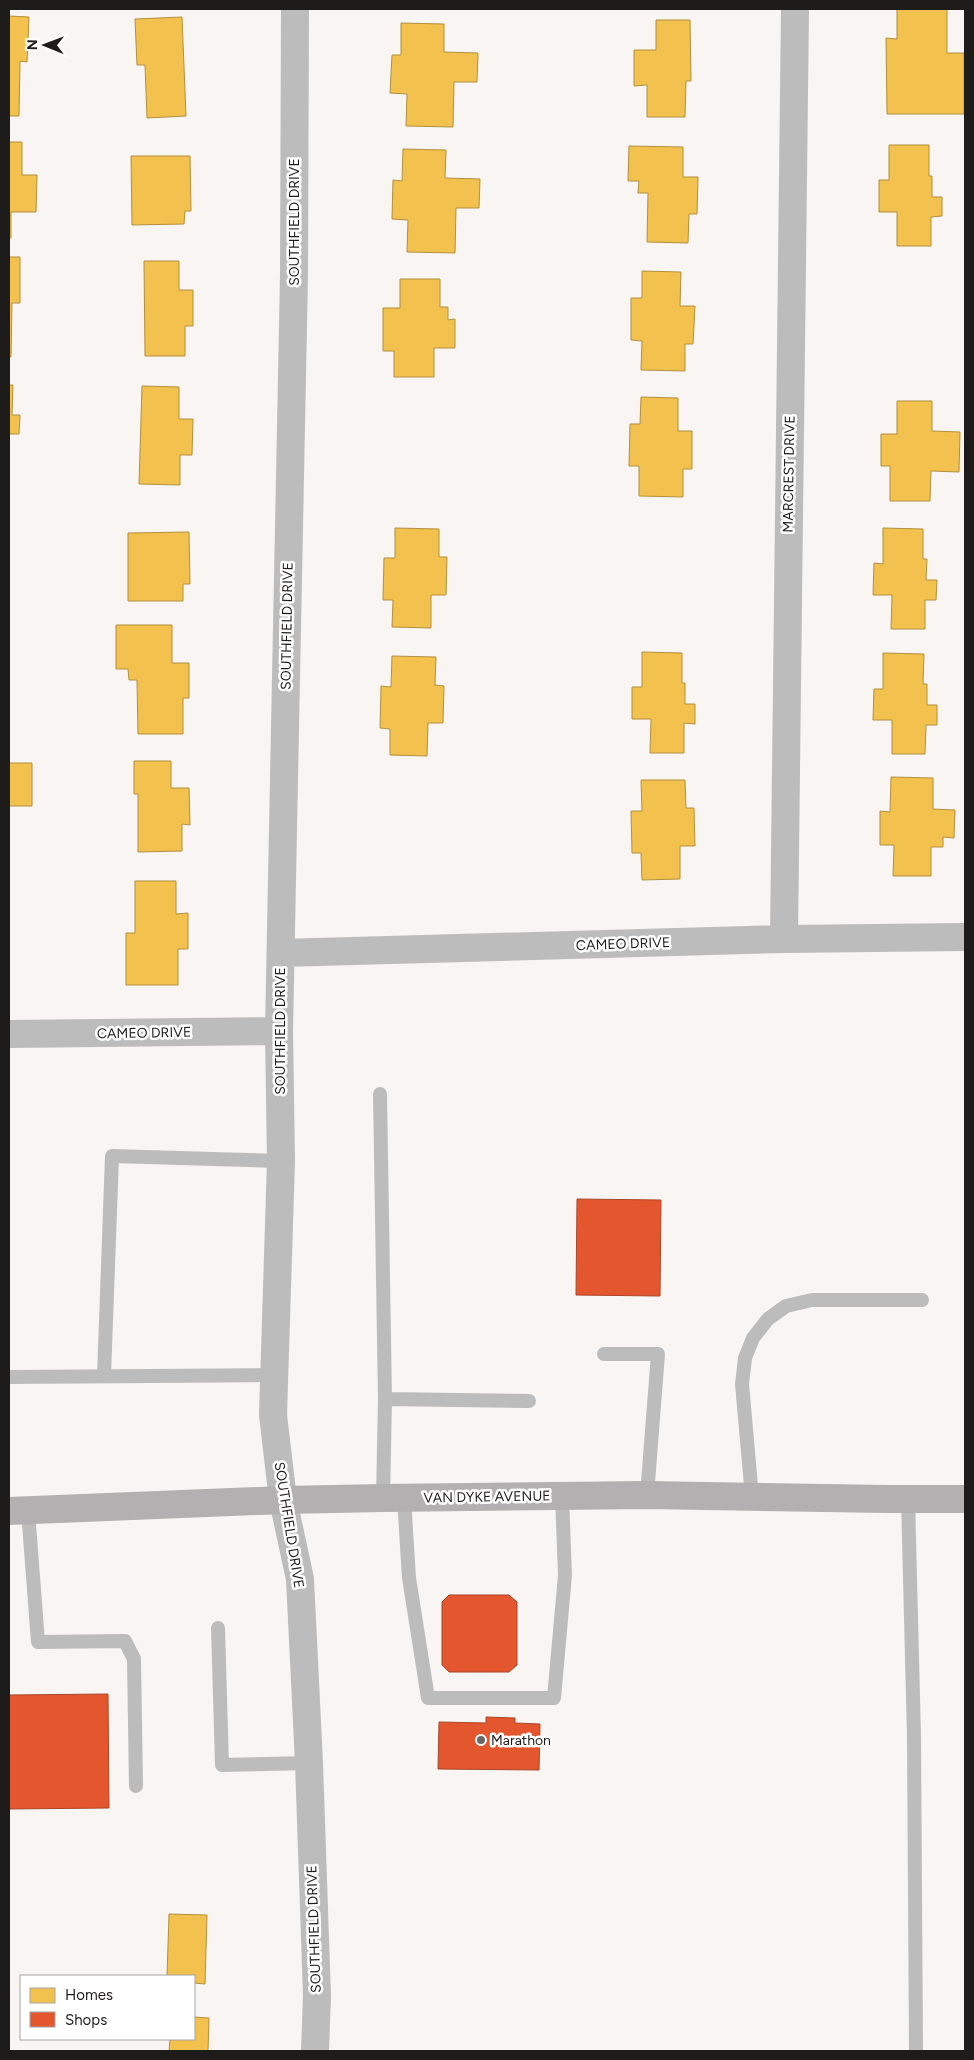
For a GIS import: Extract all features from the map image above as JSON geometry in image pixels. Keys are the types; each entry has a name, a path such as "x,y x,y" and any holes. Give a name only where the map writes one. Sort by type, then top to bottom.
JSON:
{"main road":[{"name":"VAN DYKE AVENUE","path":"18,1511 283,1500 394,1498 647,1495 965,1499"}],"street":[{"name":"SOUTHFIELD DRIVE","path":"295,9 294,275 279,1031 281,1161 273,1415 283,1500 300,1579 317,1996 315,2051"},
{"name":"MARCREST DRIVE","path":"784,939 795,9"},
{"name":"CAMEO DRIVE","path":"281,953 784,939 965,937"},
{"name":"CAMEO DRIVE","path":"9,1034 279,1031"}],"lane":[{"path":"380,1094 385,1399 394,1498 428,1698 554,1698 565,1575 562,1496"},
{"path":"104,1376 112,1156 281,1161"},
{"path":"752,1497 742,1384 745,1358 753,1338 768,1319 786,1306 812,1300 922,1300"},
{"path":"604,1354 658,1354 647,1495"},
{"path":"9,1377 274,1375"},
{"path":"385,1399 529,1401"},
{"path":"908,1499 914,1736 916,2051"},
{"path":"18,1511 38,1642 125,1641 134,1659 136,1786"},
{"path":"218,1628 222,1765 309,1763"}],"building: Homes":[{"path":"897,9 947,9 947,53 964,53 964,114 887,114 886,38 897,39"},
{"path":"9,16 29,17 27,62 20,61 19,116 9,116"},
{"path":"182,17 186,116 147,118 145,65 137,65 135,19"},
{"path":"656,20 690,20 691,81 686,81 685,117 647,117 647,85 634,86 634,50 656,50"},
{"path":"401,23 444,24 444,52 478,53 477,82 454,82 453,127 406,126 407,94 390,93 392,55 401,55"},
{"path":"9,142 22,142 22,175 37,175 36,212 11,212 11,238 9,238"},
{"path":"889,145 929,145 929,176 932,176 932,197 942,197 942,216 931,217 931,246 897,246 897,212 879,212 879,180 889,180"},
{"path":"629,146 683,147 683,177 698,177 697,214 689,214 688,243 647,242 648,193 638,193 639,181 628,181"},
{"path":"403,149 446,150 445,178 480,179 479,208 456,208 455,253 407,252 408,220 392,219 393,180 402,181"},
{"path":"131,156 190,156 191,211 185,211 184,224 132,225"},
{"path":"9,257 20,257 20,303 12,303 11,357 9,357"},
{"path":"144,261 179,261 179,290 193,290 193,326 185,326 185,356 145,356"},
{"path":"642,271 681,272 680,306 695,306 693,344 685,344 685,371 641,370 642,341 631,340 631,298 642,298"},
{"path":"400,279 440,279 440,307 448,307 448,320 455,319 455,348 434,348 434,377 394,377 394,351 383,351 383,308 400,308"},
{"path":"9,385 13,385 12,415 20,415 19,434 9,434"},
{"path":"142,386 179,387 179,419 193,419 192,455 180,455 180,485 139,484"},
{"path":"641,397 678,398 678,431 692,431 692,469 683,469 683,497 639,496 639,466 629,466 630,424 640,424"},
{"path":"897,401 932,401 932,431 960,432 959,472 931,471 930,501 890,501 890,466 881,466 881,434 897,434"},
{"path":"395,528 439,529 439,557 447,557 446,595 431,595 431,628 392,627 393,600 383,600 384,558 395,558"},
{"path":"883,528 923,529 923,559 927,559 926,580 937,580 936,600 925,600 925,629 891,629 892,595 873,595 874,563 883,564"},
{"path":"189,532 190,584 183,584 183,601 128,601 128,533"},
{"path":"116,625 172,625 172,663 189,663 189,698 183,698 183,734 138,734 137,680 129,680 128,669 116,669"},
{"path":"642,652 682,653 682,683 685,683 685,704 695,704 695,724 684,723 684,753 650,753 651,719 632,719 632,687 642,687"},
{"path":"883,653 924,654 923,684 927,684 927,705 937,705 937,725 926,725 925,754 892,754 892,720 873,720 874,689 883,689"},
{"path":"392,656 436,657 435,685 444,686 443,723 428,723 427,756 390,755 390,729 380,728 381,686 391,687"},
{"path":"134,761 171,761 171,788 189,788 190,825 182,824 182,851 138,852 138,794 134,794"},
{"path":"9,763 32,763 32,806 9,806"},
{"path":"891,777 933,778 933,809 955,810 954,838 943,837 943,847 931,847 931,876 893,876 894,845 880,845 880,811 890,812"},
{"path":"641,780 685,780 686,808 694,808 695,846 680,846 680,879 642,880 641,853 632,853 631,811 642,811"},
{"path":"135,881 176,881 176,914 188,913 188,949 178,949 178,985 126,985 126,933 135,933"},
{"path":"169,1914 207,1915 205,1984 195,1983 195,1975 167,1975"},
{"path":"195,2017 209,2018 208,2051 169,2051 170,2040 195,2040"}],"building: Shops":[{"path":"577,1199 661,1200 660,1296 576,1295"},
{"path":"449,1595 509,1595 517,1602 517,1665 509,1672 449,1672 442,1665 442,1602"},
{"path":"108,1694 109,1808 9,1809 9,1695"},
{"path":"486,1717 515,1718 515,1723 540,1724 539,1770 438,1769 439,1722 486,1723"}],"place":[{"name":"Marathon","path":"481,1740"}]}
